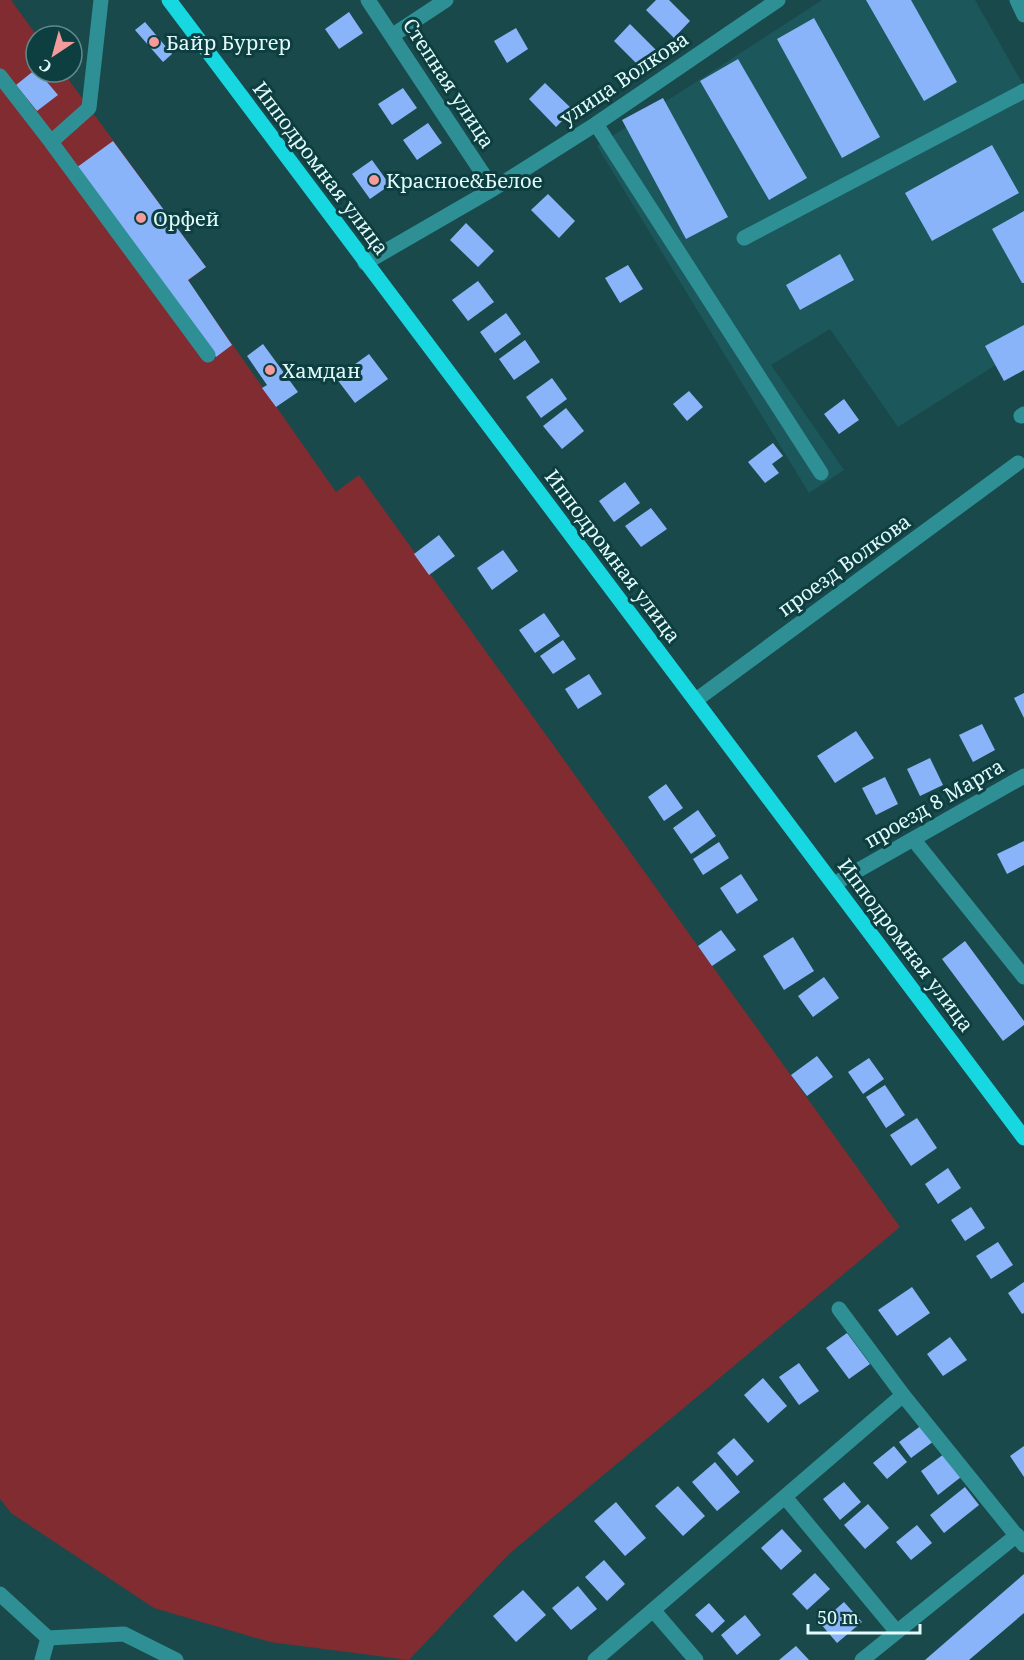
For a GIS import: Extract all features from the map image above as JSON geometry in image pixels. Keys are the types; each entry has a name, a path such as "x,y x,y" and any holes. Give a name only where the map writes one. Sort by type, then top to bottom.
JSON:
{"main road":[{"name":"Ипподромная улица","path":"169,0 1024,1138"}],"street":[{"path":"51,142 89,108 101,0"},
{"name":"Степная улица","path":"368,0 493,189"},
{"path":"393,35 446,0"},
{"name":"улица Волкова","path":"493,189 596,124 778,0"},
{"path":"1017,0 1024,15"},
{"path":"0,76 208,355"},
{"path":"744,238 1024,91"},
{"path":"596,124 821,474"},
{"path":"365,263 493,189"},
{"name":"проезд Волкова","path":"696,700 1018,463"},
{"name":"проезд 8 Марта","path":"834,884 1024,776"},
{"path":"914,838 1024,977"},
{"path":"839,1310 903,1395 1020,1540 862,1660"},
{"path":"595,1660 903,1395"},
{"path":"785,1497 897,1632"},
{"path":"0,1594 48,1638 124,1634 176,1660"},
{"path":"653,1610 696,1660"},
{"path":"42,1660 48,1638"}],"shaded area":[{"path":"0,0 11,0 28,24 24,24 24,84 72,84 206,267 188,281 336,492 359,475 900,1227 509,1554 409,1660 270,1642 154,1608 11,1513 0,1499"},
{"path":"822,0 975,0 1024,86 1024,347 898,427 830,329 771,365 844,470 809,493 597,146"}],"building":[{"path":"656,0 669,0 690,21 674,38 646,10"},
{"path":"866,0 911,0 957,82 924,101"},
{"path":"349,12 363,33 339,49 325,29"},
{"path":"814,18 880,137 842,158 777,39"},
{"name":"Байр Бургер","path":"145,22 172,54 163,62 135,30"},
{"path":"630,24 658,52 641,68 614,41"},
{"path":"516,28 528,49 507,63 494,41"},
{"path":"738,59 807,178 769,200 700,81"},
{"path":"24,79 24,84 49,84 58,95 37,111 16,85"},
{"path":"545,83 573,110 556,127 529,99"},
{"path":"403,88 417,108 392,125 378,104"},
{"path":"663,98 728,217 686,239 622,120"},
{"path":"428,123 442,143 417,160 403,140"},
{"name":"Орфей","path":"113,141 206,267 188,280 232,345 216,357 76,168"},
{"path":"992,145 1019,193 932,241 905,193"},
{"path":"372,160 390,185 370,199 352,174"},
{"path":"548,194 575,221 559,238 531,210"},
{"path":"1024,211 1024,283 1022,283 992,229"},
{"path":"466,223 494,251 478,267 450,240"},
{"path":"840,254 854,280 800,310 786,285"},
{"path":"628,265 643,289 620,303 605,278"},
{"path":"478,281 494,302 468,321 452,300"},
{"path":"506,313 521,334 495,353 480,332"},
{"path":"1024,325 1024,370 1004,381 985,346"},
{"path":"525,340 540,362 514,380 499,359"},
{"name":"Хамдан","path":"263,344 298,392 276,407 262,388 267,385 247,356"},
{"path":"369,354 388,379 355,403 336,378"},
{"path":"552,378 567,399 541,418 526,397"},
{"path":"689,391 703,407 687,421 673,404"},
{"path":"844,399 859,420 839,434 824,414"},
{"path":"566,408 584,431 562,449 543,426"},
{"path":"773,443 783,456 772,464 779,473 765,483 748,462"},
{"path":"625,482 640,503 614,522 599,501"},
{"path":"651,508 667,529 641,547 625,526"},
{"path":"439,535 455,556 429,575 414,554"},
{"path":"503,550 518,571 492,590 477,568"},
{"path":"544,613 560,636 535,653 519,630"},
{"path":"563,640 576,659 553,674 540,656"},
{"path":"589,674 602,694 578,709 565,689"},
{"path":"1024,693 1024,718 1014,698"},
{"path":"982,724 995,750 973,762 959,735"},
{"path":"856,731 874,758 835,783 817,756"},
{"path":"930,758 943,785 920,796 907,769"},
{"path":"885,777 898,804 876,815 862,788"},
{"path":"666,784 683,808 664,821 648,797"},
{"path":"698,810 716,836 691,854 673,828"},
{"path":"1024,841 1024,865 1007,874 997,854"},
{"path":"719,842 729,858 703,875 693,859"},
{"path":"741,874 758,900 737,914 720,888"},
{"path":"721,930 736,950 712,966 698,946"},
{"path":"793,937 814,971 784,990 763,956"},
{"path":"965,941 1024,1021 1024,1025 1003,1041 942,959"},
{"path":"824,977 839,998 813,1017 798,996"},
{"path":"817,1056 833,1077 807,1096 791,1075"},
{"path":"869,1058 884,1079 863,1094 848,1072"},
{"path":"885,1085 905,1115 886,1128 866,1097"},
{"path":"917,1118 937,1148 911,1166 890,1135"},
{"path":"948,1168 961,1188 938,1204 925,1184"},
{"path":"971,1207 985,1228 965,1241 951,1220"},
{"path":"998,1242 1013,1265 991,1279 976,1256"},
{"path":"1024,1282 1024,1313 1022,1314 1008,1293"},
{"path":"912,1287 930,1313 897,1336 878,1310"},
{"path":"847,1333 870,1364 849,1379 826,1348"},
{"path":"950,1337 967,1360 943,1376 927,1354"},
{"path":"799,1363 819,1391 799,1405 779,1377"},
{"path":"763,1378 787,1406 768,1423 744,1395"},
{"path":"922,1425 934,1441 911,1458 899,1442"},
{"path":"734,1438 754,1461 737,1476 717,1453"},
{"path":"894,1446 907,1462 887,1479 873,1463"},
{"path":"1024,1446 1024,1477 1010,1456"},
{"path":"944,1454 961,1477 938,1495 921,1471"},
{"path":"715,1462 740,1492 717,1511 692,1482"},
{"path":"844,1482 861,1502 840,1520 823,1499"},
{"path":"678,1486 705,1516 683,1536 655,1506"},
{"path":"965,1487 979,1505 944,1533 930,1515"},
{"path":"616,1502 646,1538 625,1556 594,1521"},
{"path":"868,1504 889,1528 865,1549 844,1525"},
{"path":"917,1525 932,1543 911,1560 896,1542"},
{"path":"782,1529 802,1551 781,1570 761,1548"},
{"path":"604,1560 625,1584 607,1601 585,1577"},
{"path":"815,1573 830,1589 807,1610 792,1594"},
{"path":"1024,1574 1024,1613 969,1660 925,1660"},
{"path":"578,1586 597,1609 571,1630 552,1608"},
{"path":"523,1590 546,1615 516,1642 493,1616"},
{"path":"844,1602 862,1622 837,1643 820,1623"},
{"path":"709,1603 725,1621 712,1633 695,1615"},
{"path":"745,1615 761,1635 737,1655 721,1635"},
{"path":"796,1646 809,1660 779,1660"}],"place":[{"name":"Байр Бургер","path":"154,42"},
{"name":"Красное&Белое","path":"374,180"},
{"name":"Орфей","path":"141,218"},
{"name":"Хамдан","path":"270,370"}]}
